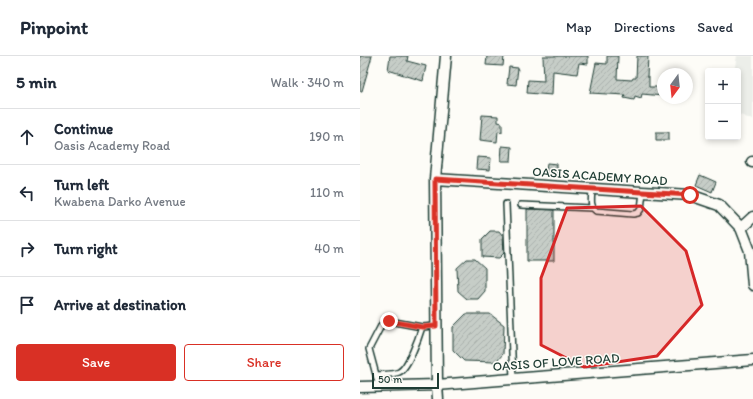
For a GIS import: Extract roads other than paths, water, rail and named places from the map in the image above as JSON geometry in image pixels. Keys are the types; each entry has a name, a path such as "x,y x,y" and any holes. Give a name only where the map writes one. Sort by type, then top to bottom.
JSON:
{"street":[{"path":"438,399 435,179 446,56"},
{"name":"OASIS ACADEMY ROAD","path":"435,179 690,195 719,205 741,228 750,251 753,285"},
{"path":"741,228 753,216"},
{"name":"OASIS OF LOVE ROAD","path":"360,387 437,385 753,360"}],"lane":[{"path":"592,189 592,208"},
{"path":"521,205 592,208 596,211 633,214 638,213 641,209 643,192"},
{"path":"506,204 513,379"},
{"path":"379,386 369,349 382,324 389,321 422,327 436,326"},
{"path":"377,375 399,372 403,369 417,345 422,327"}]}
